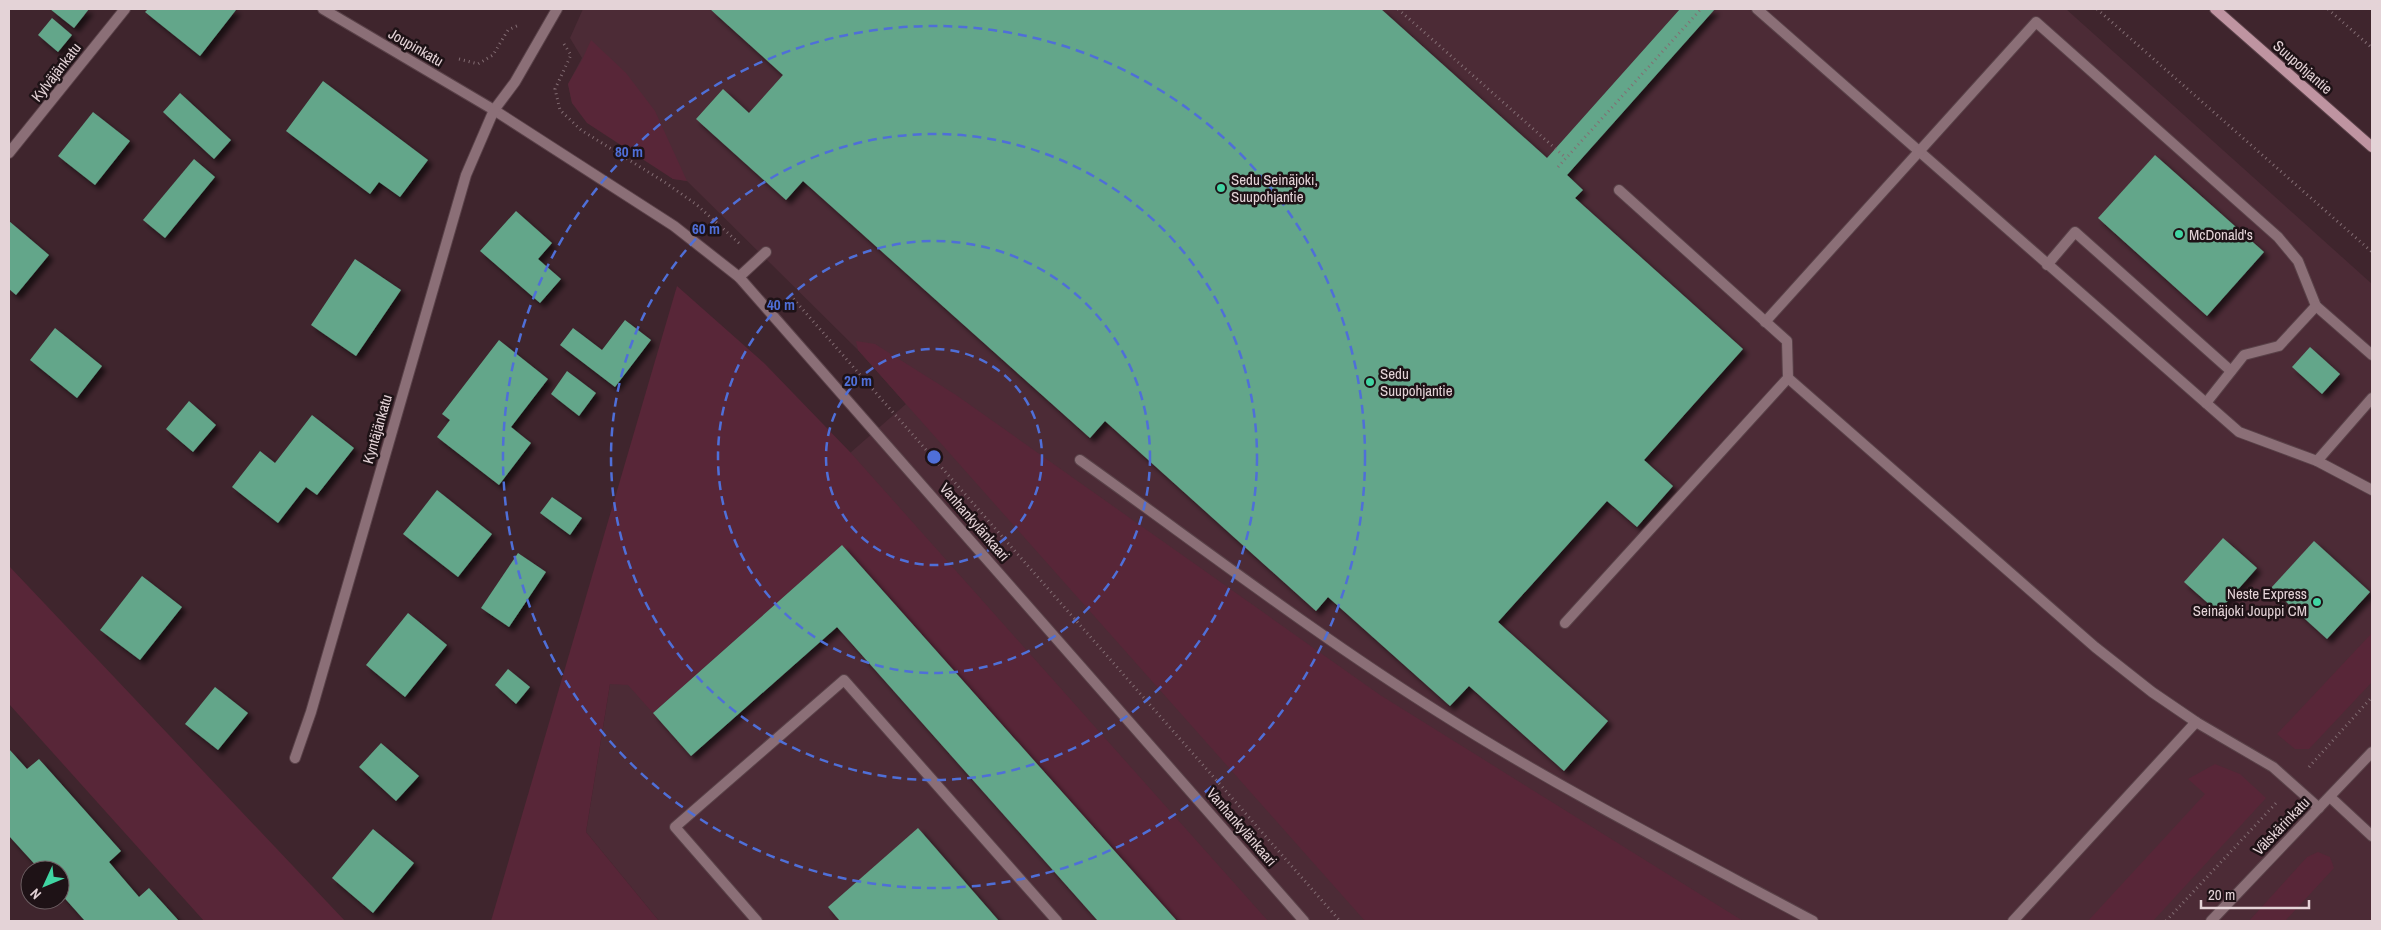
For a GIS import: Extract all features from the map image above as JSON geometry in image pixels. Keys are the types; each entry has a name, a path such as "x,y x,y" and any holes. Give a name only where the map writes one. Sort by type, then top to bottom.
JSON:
{"main road":[{"name":"Suupohjantie","path":"2215,9 2372,147"}],"street":[{"name":"Kylväjänkatu","path":"9,153 125,9"},
{"name":"Joupinkatu","path":"323,9 494,110"},
{"name":"Kyntäjänkatu","path":"295,758 314,702 466,175 494,110 515,82 557,9"},
{"path":"1757,9 2239,432 2317,462 2372,490"},
{"path":"1765,322 2036,22 2278,237 2298,261 2316,306 2372,355"},
{"name":"Vanhankylänkaari","path":"494,110 674,226 739,277 1304,921"},
{"path":"1564,623 1788,378 1787,341 1619,190"},
{"path":"2047,265 2075,232 2230,371"},
{"path":"739,277 766,252"},
{"path":"2206,404 2244,355 2279,346 2316,306"},
{"path":"1788,378 2095,647 2152,692 2196,722 2273,767 2320,808"},
{"path":"2317,462 2372,398"},
{"path":"1080,460 1289,610 1440,713 1584,797 1813,921"},
{"path":"757,921 675,827 844,680 1057,921"},
{"path":"2013,921 2196,722"},
{"name":"Välskärinkatu","path":"2211,921 2372,752"},
{"path":"2330,797 2372,836"}],"path":[{"path":"1398,9 1566,158"},
{"path":"1558,167 1701,9"},
{"path":"2096,9 2372,252"},
{"path":"2328,9 2372,48"},
{"path":"452,58 478,64 493,56 508,30 526,21 544,30"},
{"path":"2166,921 2372,697"}],"shaded area":[{"path":"583,9 2066,9 2372,284 2372,921 659,921 586,832 610,684 850,453 906,404 858,350 687,181 673,179 572,103 568,84 582,58 570,38"},
{"path":"591,40 626,73 655,111 687,181 673,179 587,123 572,103 568,84"},
{"path":"677,286 765,364 850,452 1268,921 1177,921 842,545 653,713 628,685 610,684 586,832 659,921 491,921"},
{"path":"856,341 875,344 956,395 1380,695 1743,921 1365,921 858,350"},
{"path":"9,566 345,921 204,921 9,704"},
{"path":"2372,633 2372,682 2309,749 2295,749 2277,734"},
{"path":"2215,764 2240,774 2266,798 2153,921 2088,921 2205,794 2188,779"},
{"path":"2318,852 2330,857 2334,868 2285,921 2249,921 2307,857"}],"building":[{"path":"50,9 89,9 74,28"},
{"path":"148,9 236,10 200,56 145,12"},
{"name":"Sedu Suupohjantie","path":"710,9 1381,9 1547,158 1680,9 1715,9 1567,175 1583,190 1575,198 1743,349 1644,460 1673,486 1637,527 1607,501 1498,622 1608,721 1564,771 1469,686 1450,706 1328,597 1316,611 1105,421 1090,438 803,181 786,200 696,119 723,89 749,113 783,75"},
{"path":"52,18 72,35 58,52 38,35"},
{"path":"323,81 428,160 400,197 379,182 370,194 286,131"},
{"path":"180,93 231,140 214,159 163,112"},
{"path":"93,112 130,141 95,185 58,156"},
{"name":"McDonald's","path":"2155,155 2264,252 2207,316 2098,218"},
{"path":"194,159 215,177 165,238 143,220"},
{"path":"516,211 552,243 538,259 561,279 540,303 480,251"},
{"path":"9,221 49,255 16,295 9,289"},
{"path":"355,259 401,290 356,356 311,325"},
{"path":"625,320 651,340 615,387 560,345 573,328 602,350"},
{"path":"55,328 102,366 77,398 30,360"},
{"path":"499,340 548,379 511,427 531,443 499,485 437,437 450,420 442,414"},
{"path":"2310,347 2340,374 2322,394 2292,367"},
{"path":"567,371 596,393 579,416 551,394"},
{"path":"189,401 216,425 193,452 166,429"},
{"path":"312,415 354,448 317,495 306,487 278,523 232,487 260,451 275,463"},
{"path":"437,490 492,534 458,577 403,534"},
{"path":"552,497 582,518 570,535 540,513"},
{"path":"2223,538 2257,568 2218,612 2184,582"},
{"path":"2314,541 2370,592 2327,639 2271,588"},
{"path":"842,545 1177,921 1098,921 837,627 691,756 653,713"},
{"path":"518,553 546,572 509,627 481,608"},
{"path":"142,576 182,607 140,660 100,630"},
{"path":"408,613 447,645 405,697 366,665"},
{"path":"508,669 530,687 516,704 495,685"},
{"path":"215,687 248,713 218,750 185,724"},
{"path":"381,743 419,776 396,801 359,767"},
{"path":"9,749 27,769 39,759 121,851 109,862 139,897 149,888 179,921 85,921 70,904 70,860 31,860 9,836"},
{"path":"918,828 999,921 840,921 828,907"},
{"path":"373,829 414,863 373,913 332,878"}],"place":[{"name":"Sedu Seinäjoki, Suupohjantie","path":"1221,188"},
{"name":"McDonald's","path":"2179,234"},
{"name":"Sedu Suupohjantie","path":"1370,382"},
{"name":"Neste Express Seinäjoki Jouppi CM","path":"2317,602"}]}
